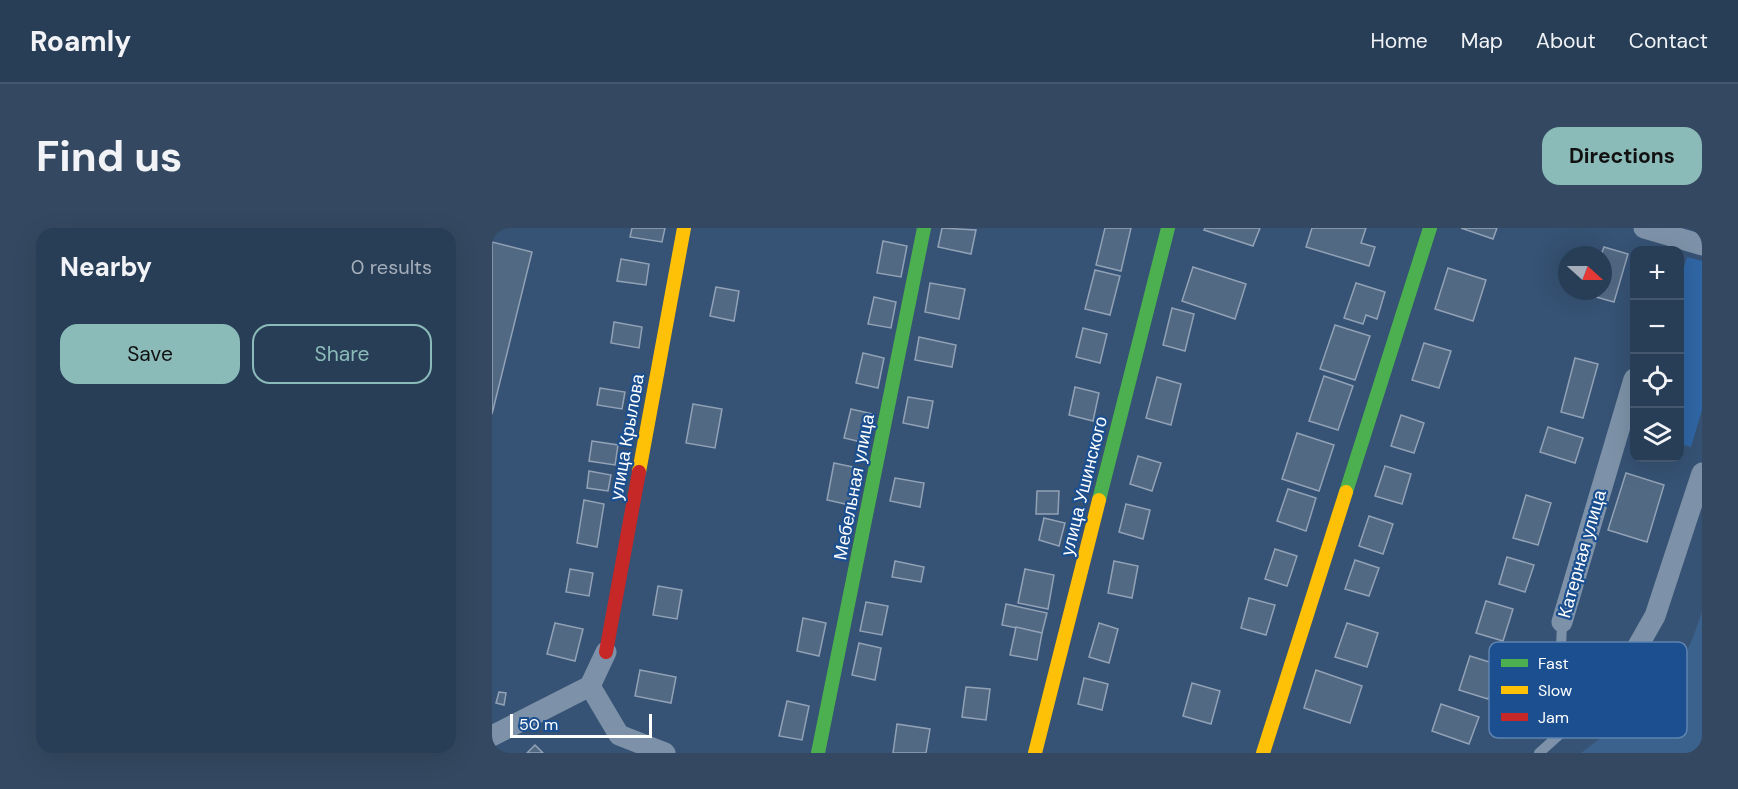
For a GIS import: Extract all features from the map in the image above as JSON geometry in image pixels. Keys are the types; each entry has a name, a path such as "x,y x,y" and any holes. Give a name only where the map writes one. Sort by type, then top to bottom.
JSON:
{"street":[{"name":"улица Крылова","path":"606,652 684,228"},
{"name":"Мебельная улица","path":"818,753 924,228"},
{"name":"улица Ушинского","path":"1035,753 1168,228"},
{"path":"1263,753 1430,228"},
{"path":"1644,228 1702,245"},
{"name":"Катерная улица","path":"1562,622 1630,396"},
{"path":"1640,642 1655,616 1702,473"},
{"path":"492,736 590,686 606,652"},
{"path":"590,686 619,735 665,753"}],"lane":[{"name":"Катерная улица","path":"1561,642 1562,622"},
{"path":"1539,753 1556,738"}],"shaded area":[{"path":"1687,257 1702,261 1702,410 1691,447 1684,445 1684,267"},
{"path":"1702,612 1702,753 1581,753 1600,738 1687,738 1687,650"}],"building":[{"path":"632,228 665,228 662,242 630,237"},
{"path":"942,228 976,230 971,254 938,247"},
{"path":"1105,228 1131,228 1121,271 1096,265"},
{"path":"1205,228 1260,228 1253,246 1204,230"},
{"path":"1312,228 1366,228 1361,243 1375,247 1369,266 1306,247"},
{"path":"1461,228 1497,228 1493,239"},
{"path":"883,241 907,246 901,277 877,273"},
{"path":"492,242 532,252 492,414"},
{"path":"1612,249 1628,254 1614,302 1607,300 1612,300"},
{"path":"621,259 649,264 646,285 617,281"},
{"path":"1193,267 1246,284 1235,319 1182,301"},
{"path":"1448,268 1486,280 1473,321 1435,309"},
{"path":"1095,270 1120,276 1110,315 1085,309"},
{"path":"930,283 965,289 959,319 925,312"},
{"path":"1356,283 1385,292 1377,319 1366,315 1363,324 1344,318"},
{"path":"716,287 739,291 734,321 710,316"},
{"path":"874,297 896,302 891,328 868,324"},
{"path":"1172,308 1194,314 1185,351 1163,345"},
{"path":"614,322 642,327 639,348 611,343"},
{"path":"1335,325 1370,336 1355,380 1320,369"},
{"path":"1083,328 1107,334 1100,363 1076,357"},
{"path":"919,337 956,345 952,367 915,360"},
{"path":"1424,343 1451,351 1439,388 1412,380"},
{"path":"863,353 884,358 878,388 856,383"},
{"path":"1575,358 1598,364 1583,418 1561,412"},
{"path":"1324,376 1353,386 1338,430 1309,421"},
{"path":"1157,377 1181,384 1171,425 1146,418"},
{"path":"1075,387 1099,393 1093,421 1069,415"},
{"path":"600,388 625,392 622,409 597,405"},
{"path":"908,397 933,401 928,428 903,423"},
{"path":"693,404 722,409 715,448 686,443"},
{"path":"851,409 873,414 866,443 844,438"},
{"path":"1401,415 1424,423 1414,453 1391,446"},
{"path":"1548,427 1583,438 1575,463 1540,452"},
{"path":"1297,433 1334,445 1319,491 1282,479"},
{"path":"592,441 618,445 615,465 589,461"},
{"path":"1138,456 1161,463 1152,491 1130,484"},
{"path":"834,463 858,468 850,505 827,500"},
{"path":"1385,466 1411,474 1402,504 1375,496"},
{"path":"589,471 611,475 608,491 587,488"},
{"path":"1626,473 1664,485 1647,542 1608,530"},
{"path":"895,478 924,483 920,507 890,501"},
{"path":"1288,489 1316,498 1306,531 1277,521"},
{"path":"1037,491 1059,491 1058,514 1036,514"},
{"path":"1526,495 1551,503 1538,545 1513,538"},
{"path":"584,500 604,504 597,547 577,543"},
{"path":"1126,504 1150,510 1143,539 1119,532"},
{"path":"1369,516 1393,524 1383,554 1359,546"},
{"path":"1044,518 1065,523 1059,546 1039,540"},
{"path":"1275,549 1297,556 1287,586 1265,579"},
{"path":"1507,557 1534,565 1525,592 1499,584"},
{"path":"1355,560 1379,568 1369,596 1345,589"},
{"path":"895,561 924,567 921,582 892,577"},
{"path":"1114,561 1138,566 1132,598 1108,593"},
{"path":"570,569 593,573 589,596 566,592"},
{"path":"1025,569 1054,575 1048,609 1018,603"},
{"path":"658,586 682,590 677,619 653,615"},
{"path":"1249,598 1275,605 1266,635 1241,628"},
{"path":"1486,601 1513,609 1503,641 1476,633"},
{"path":"866,602 888,606 882,635 860,631"},
{"path":"1006,604 1047,613 1042,633 1002,625"},
{"path":"803,618 826,623 819,656 797,651"},
{"path":"555,623 583,629 575,661 547,654"},
{"path":"1099,623 1118,629 1109,663 1089,657"},
{"path":"1347,623 1378,633 1367,667 1335,657"},
{"path":"1016,627 1042,633 1037,660 1010,655"},
{"path":"859,643 881,648 875,680 852,675"},
{"path":"1470,656 1489,662 1488,699 1459,690"},
{"path":"640,670 676,677 671,703 635,696"},
{"path":"1316,670 1362,686 1350,723 1304,708"},
{"path":"1084,678 1108,684 1102,710 1078,704"},
{"path":"1192,683 1220,691 1211,724 1183,716"},
{"path":"966,687 990,689 986,720 962,717"},
{"path":"499,692 506,693 504,705 496,703"},
{"path":"787,701 809,706 802,740 779,736"},
{"path":"1441,704 1479,717 1469,744 1432,731"},
{"path":"897,724 930,729 926,753 893,753"},
{"path":"535,745 543,753 527,753"}],"traffic: fast":[{"path":"818,753 924,228"},
{"path":"1099,500 1168,228"},
{"path":"1346,492 1430,228"}],"traffic: slow":[{"path":"639,472 684,228"},
{"path":"1263,753 1346,492"},
{"path":"1035,753 1099,500"}],"traffic: jam":[{"path":"606,652 639,472"}]}
